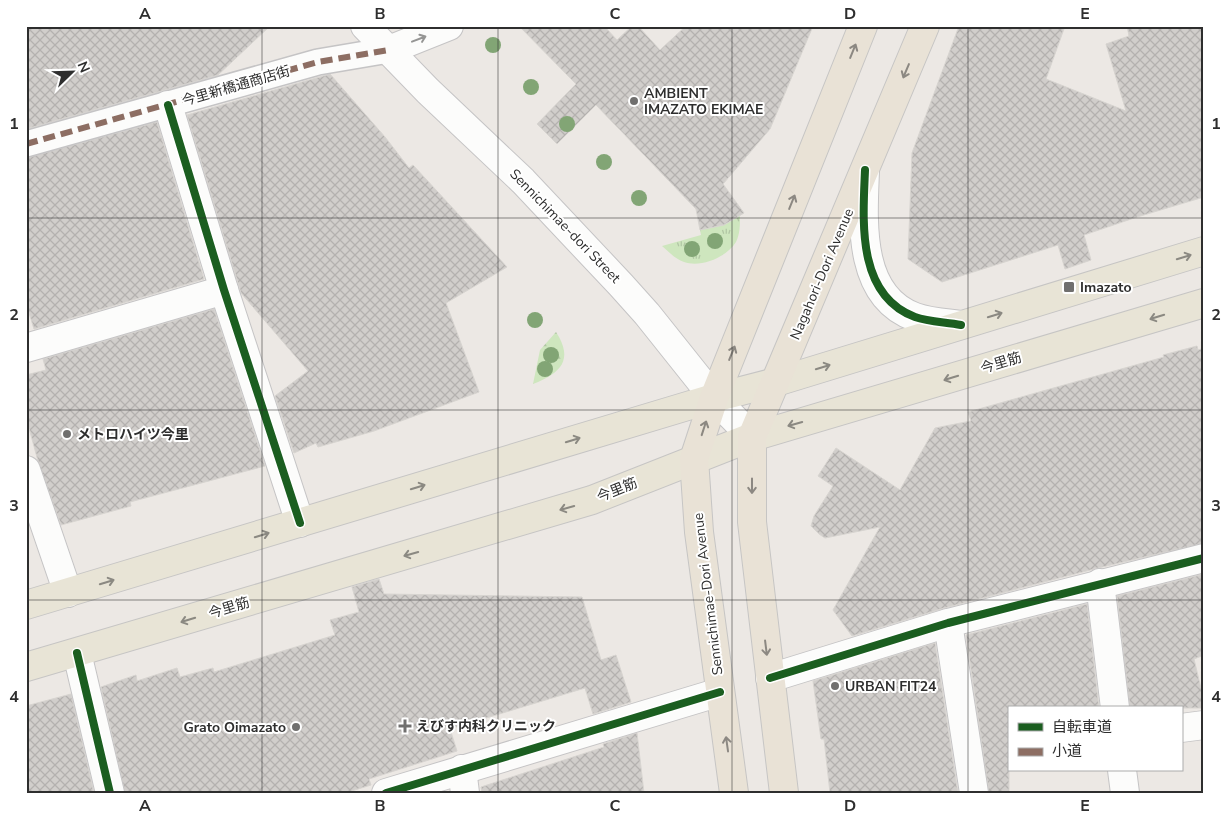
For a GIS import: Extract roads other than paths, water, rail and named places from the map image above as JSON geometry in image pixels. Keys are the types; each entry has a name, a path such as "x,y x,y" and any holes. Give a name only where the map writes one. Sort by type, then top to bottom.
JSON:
{"highway":[{"path":"714,398 863,26"},
{"name":"Nagahori-Dori Avenue","path":"752,437 925,26"},
{"name":"Sennichimae-Dori Avenue","path":"714,398 694,459 699,532 734,793"},
{"path":"752,437 752,522 784,793"}],"main road":[{"path":"26,605 714,398 776,382 1204,251"},
{"name":"今里筋","path":"26,667 592,500 752,437 1204,303"}],"street":[{"name":"Sennichimae-dori Street","path":"365,26 428,91 523,181 621,285 647,314 714,398 752,437"},
{"path":"389,50 449,26"},
{"name":"今里新橋通商店街","path":"26,144 318,62 389,50"},
{"path":"168,105 224,290 300,523"},
{"path":"865,170 863,222 865,243 875,280 890,301 915,317 960,325"},
{"path":"26,348 224,290"},
{"path":"26,470 68,593"},
{"path":"770,678 948,623 1204,558"},
{"path":"1100,583 1115,706"},
{"path":"948,623 974,793"},
{"path":"77,653 110,793"},
{"path":"386,793 463,781 720,692"},
{"path":"1182,728 1204,725"},
{"path":"1122,772 1125,793"}],"place":[{"name":"AMBIENT IMAZATO EKIMAE","path":"634,101"},
{"name":"Imazato","path":"1069,287"},
{"name":"メトロハイツ今里","path":"67,434"},
{"name":"URBAN FIT24","path":"835,686"},
{"name":"えびす内科クリニック","path":"405,726"},
{"name":"Grato Oimazato","path":"296,727"}]}
